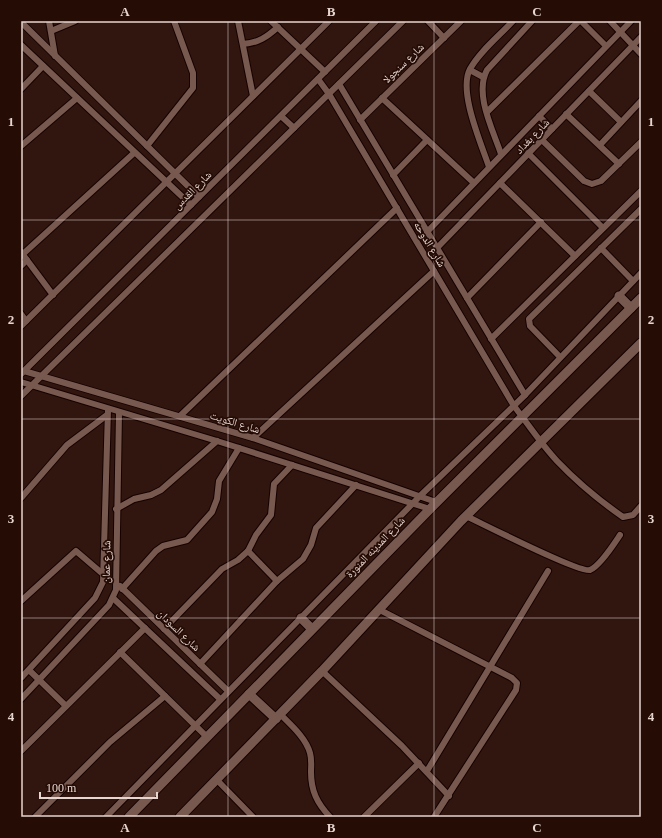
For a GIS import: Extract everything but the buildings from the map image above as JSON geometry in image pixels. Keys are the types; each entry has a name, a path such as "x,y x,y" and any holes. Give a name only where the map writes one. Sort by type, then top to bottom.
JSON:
{"main road":[{"path":"619,296 631,308"},
{"name":"شارع المدينه المنورة","path":"129,817 433,505 641,298"},
{"path":"185,815 322,671 466,516 641,343"},
{"path":"301,618 312,629"},
{"path":"249,694 278,716"}],"street":[{"path":"49,21 55,56"},
{"path":"51,31 75,21"},
{"path":"147,146 189,95 194,81 193,73 174,21"},
{"path":"238,21 244,44 253,96"},
{"path":"271,21 325,72"},
{"name":"شارع القدس","path":"21,326 329,21"},
{"name":"شارع القدس","path":"22,373 376,21"},
{"path":"21,396 403,21"},
{"path":"428,21 444,38"},
{"name":"شارع سنجولا","path":"360,120 461,21"},
{"path":"489,167 465,89 470,70 513,21"},
{"path":"501,154 482,93 483,77 487,70 532,21"},
{"path":"487,112 580,21 606,46"},
{"path":"610,21 641,54"},
{"name":"شارع بغداد","path":"413,235 426,229 474,183 631,21"},
{"path":"21,22 199,197"},
{"path":"244,44 258,42 278,27"},
{"name":"شارع بغداد","path":"437,248 641,37"},
{"path":"21,45 191,205"},
{"path":"21,89 43,66"},
{"path":"470,70 483,77"},
{"name":"شارع الدوحه","path":"318,79 329,94 514,406 558,462 571,475 623,517 634,515 641,506"},
{"name":"شارع الدوحه","path":"339,84 525,395"},
{"path":"589,91 621,122"},
{"path":"21,146 77,98"},
{"path":"382,98 474,183"},
{"path":"600,145 641,101"},
{"path":"566,114 619,164"},
{"path":"281,116 294,128"},
{"path":"539,116 552,129"},
{"path":"393,175 427,140"},
{"path":"542,140 588,183 592,184 601,181 641,142"},
{"path":"53,295 22,253 134,152"},
{"path":"528,154 603,228"},
{"path":"500,183 575,256"},
{"path":"491,339 641,191"},
{"path":"180,416 397,208"},
{"path":"560,358 530,326 528,319 641,209"},
{"path":"467,298 540,222"},
{"path":"601,248 633,281"},
{"path":"21,266 27,260"},
{"path":"253,438 434,271"},
{"path":"106,817 196,726 220,699 414,504 420,496 525,395 641,273"},
{"path":"21,314 26,321"},
{"name":"شارع الكويت","path":"22,373 40,376 253,438 420,496 433,505"},
{"path":"21,382 108,412 119,413 209,438 414,504 433,505"},
{"path":"21,498 67,445 108,412"},
{"name":"شارع عمان","path":"21,678 100,591 105,564 108,412"},
{"name":"شارع عمان","path":"21,699 106,608 113,598 116,583 116,509 119,413"},
{"path":"209,438 212,426"},
{"path":"116,509 134,499 151,495 161,490 217,441"},
{"path":"122,589 156,551 163,546 187,540 212,512 217,499 219,481 239,448"},
{"path":"164,629 222,569 238,560 248,551 258,533 271,516 274,484 292,465"},
{"path":"200,664 277,581 303,559 311,545 316,528 356,485"},
{"path":"466,516 532,547 580,568 589,570 597,566 620,535"},
{"path":"21,601 76,551 104,575"},
{"path":"248,551 277,581"},
{"path":"105,564 116,563"},
{"path":"427,771 548,571"},
{"name":"شارع السودان","path":"116,583 228,691"},
{"name":"شارع السودان","path":"113,598 220,699"},
{"path":"378,609 515,680 517,686 434,817"},
{"path":"21,751 145,628"},
{"path":"120,652 207,737"},
{"path":"28,670 66,706"},
{"path":"322,671 419,763 448,796"},
{"path":"35,817 110,742 165,696"},
{"path":"278,716 308,746 312,762 311,784 314,795 319,805 330,817"},
{"path":"364,817 419,763"},
{"path":"217,780 251,816"}]}
